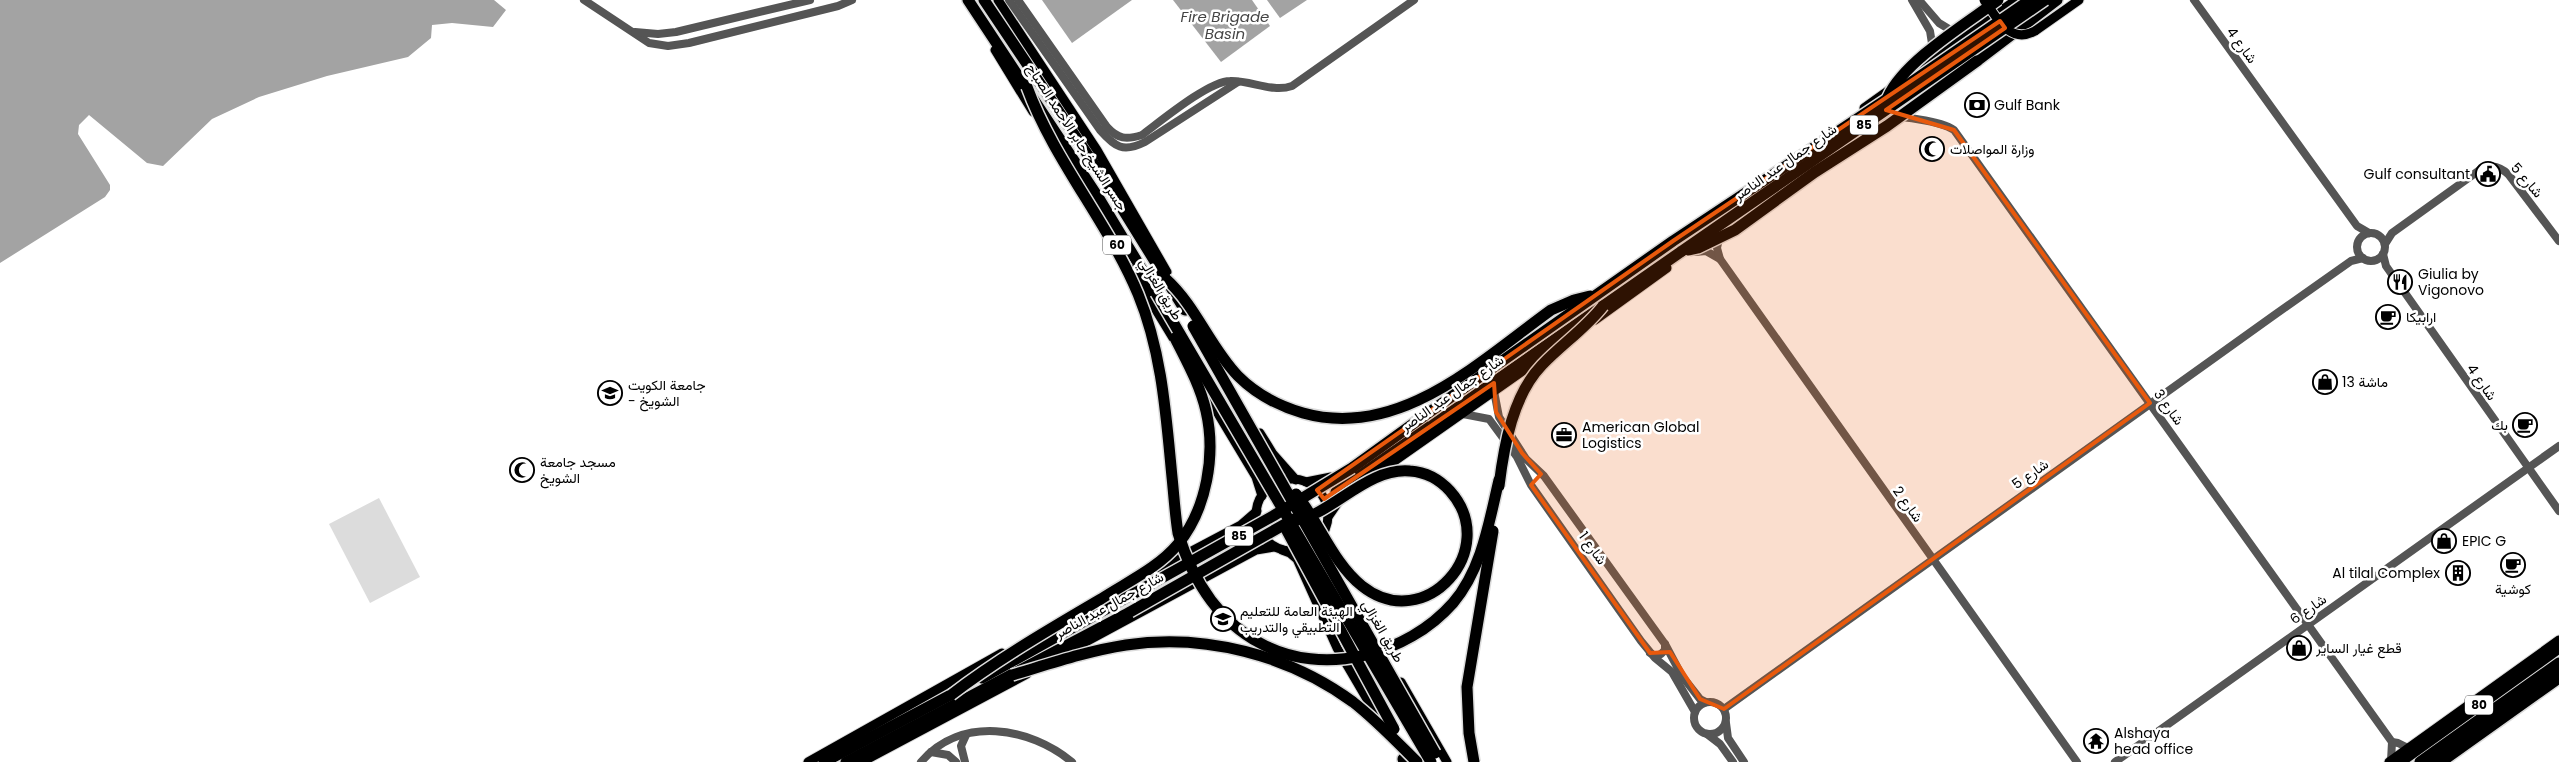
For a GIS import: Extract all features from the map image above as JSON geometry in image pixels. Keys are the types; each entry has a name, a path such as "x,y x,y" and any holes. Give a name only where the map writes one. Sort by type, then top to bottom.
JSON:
{"highway":[{"name":"جسر الشيخ جابر الأحمد الصباح","path":"968,0 1027,87 1156,293"},
{"name":"جسر الشيخ جابر الأحمد الصباح","path":"984,0 1044,87 1166,280"},
{"path":"1887,99 1896,82 1910,67 1998,0"},
{"name":"شارع جمال عبد الناصر","path":"824,762 951,695 1206,555 1352,468 1594,296 1786,164 1887,99 2030,0"},
{"name":"شارع جمال عبد الناصر","path":"846,762 1130,612 1292,520 1455,410 1602,306 1685,252 2045,0"},
{"path":"1685,252 1698,248 1735,230 1800,182 1887,126 1978,62 2057,0"},
{"path":"1027,87 1034,107 1074,182 1124,264 1138,295 1160,371 1175,515 1183,548 1194,576 1204,592 1238,628 1260,643 1288,654 1330,659 1360,656 1391,648 1414,636 1436,621 1454,601 1468,580 1487,533 1512,420 1526,389 1540,367 1580,332 1602,306"},
{"path":"1166,280 1181,294 1224,358 1248,385 1270,400 1294,411 1341,419 1375,416 1415,402 1444,387 1551,310 1574,300 1594,296"},
{"name":"طريق الغزالي","path":"1166,280 1440,762"},
{"path":"951,695 981,672 1148,569 1178,544 1188,528 1200,504 1205,485 1210,447 1208,424 1199,388 1158,303 1156,293"},
{"name":"طريق الغزالي","path":"1156,293 1431,762"},
{"path":"1284,486 1293,490 1298,496 1304,506 1308,512 1312,518 1315,523 1343,565 1353,577 1363,587 1384,598 1409,601 1424,597 1439,589 1457,570 1466,543 1466,525 1456,498 1432,477 1408,471 1378,478 1340,497 1311,515 1306,518 1292,520"},
{"path":"1474,762 1469,732 1467,687 1499,480"},
{"path":"1272,490 1274,505 1283,523 1394,728 1408,761"},
{"path":"1012,675 1092,651 1127,644 1201,643 1235,648 1297,669 1329,686 1375,720 1408,761"},
{"name":"80","path":"2393,762 2559,648"},
{"name":"80","path":"2420,762 2559,663"},
{"path":"2441,762 2559,678"}],"main road":[{"name":"طريق الغزالي","path":"962,0 1110,233 1256,477 1262,496"},
{"name":"طريق الغزالي","path":"998,0 1118,185 1264,441 1296,480"},
{"path":"1984,0 2011,34 2022,36 2035,31 2079,0"},
{"name":"شارع جمال عبد الناصر","path":"1306,482 1324,479 1341,471 1627,280 1934,57 2016,0"},
{"path":"1328,517 1348,492 1463,414 1685,252 1721,230 2057,0"},
{"path":"862,762 1256,550 1278,548 1295,551 1308,548 1319,540 1326,529 1328,517 1322,496 1306,482 1296,480 1276,483 1262,496 1257,511 1258,527 1268,542 1278,548 1290,553 1297,559 1337,648 1408,761"},
{"path":"808,762 1047,627 1241,525 1257,511"},
{"name":"طريق الغزالي","path":"1326,529 1324,541 1326,553 1448,762"},
{"path":"2393,762 2408,748 2559,640"},
{"path":"2431,762 2559,670"}],"street":[{"path":"584,0 649,43 660,46 684,44 822,10 852,0"},
{"path":"635,32 666,34 810,0"},
{"path":"820,0 822,10"},
{"path":"1009,0 1100,130 1116,145 1125,149 1134,148 1145,142 1238,82"},
{"path":"1018,0 1107,127 1120,138 1142,135 1206,90 1224,82 1238,82 1273,88 1292,86 1414,0"},
{"path":"1912,0 1930,31 1934,57"},
{"path":"1919,0 1939,23 1962,38"},
{"name":"شارع 4","path":"2194,0 2358,226 2369,233"},
{"path":"712,24 715,36"},
{"path":"1901,105 1899,110 1903,118"},
{"name":"شارع 3","path":"1882,118 1903,118 1944,125 1954,130 2392,742"},
{"name":"شارع 5","path":"2385,244 2392,233 2481,168 2489,166 2500,168 2510,175 2559,241"},
{"name":"شارع 4","path":"2358,226 2360,238"},
{"path":"1720,259 1717,248 1721,230"},
{"path":"2374,261 2383,254 2385,244 2378,235 2369,233 2360,238 2357,249 2363,258 2386,266"},
{"name":"شارع 5","path":"2378,235 2392,233"},
{"name":"شارع 5","path":"2351,261 2357,249"},
{"path":"1685,252 1706,251 1720,259"},
{"name":"شارع 4","path":"2383,254 2386,266 2559,511"},
{"name":"شارع 5","path":"1724,709 1932,558 2351,261 2363,258"},
{"name":"شارع 2","path":"1720,259 2077,762"},
{"name":"شارع 1","path":"1494,391 1496,412 1526,459 1544,476 1665,644 1682,676 1700,699 1706,702"},
{"path":"1463,414 1489,419 1491,412 1496,412"},
{"name":"شارع 1","path":"1489,419 1517,457 1531,485 1650,653 1672,672 1695,712"},
{"name":"شارع 6","path":"2116,762 2516,477 2559,444"},
{"path":"1531,485 1535,480 1544,476"},
{"path":"1650,653 1656,656 1662,654 1665,650 1665,644"},
{"path":"1733,762 1720,744 1698,730 1695,724 1695,712 1706,702 1716,703 1724,709 1728,738 1744,762"},
{"path":"1707,734 1718,732 1726,724"},
{"path":"921,762 931,752 950,740 966,735 994,731 1028,736 1059,752 1072,762"},
{"path":"964,762 961,746 966,735"},
{"path":"2393,762 2392,742 2408,748"},
{"path":"931,752 948,754 956,762"}],"highlighted area":[{"path":"2000,21 2005,28 1886,110 1954,130 2150,403 1724,709 1700,699 1670,652 1650,653 1531,485 1541,474 1522,453 1496,412 1494,383 1324,499 1317,490 1673,241"}],"shaded area":[{"path":"379,498 420,577 370,603 329,524"}],"water":[{"path":"0,0 494,0 506,10 493,27 452,23 432,25 431,38 408,57 327,76 259,97 212,119 163,166 147,163 89,115 79,125 78,134 110,185 110,190 105,197 0,263"},
{"path":"1042,0 1132,0 1072,43"},
{"name":"Fire Brigade Basin","path":"1173,0 1252,0 1270,26 1221,62"},
{"path":"1267,0 1307,0 1280,18"}],"place":[{"name":"Gulf Bank","path":"1977,105"},
{"name":"وزارة المواصلات","path":"1932,149"},
{"name":"Gulf consultant","path":"2488,174"},
{"name":"Giulia by Vigonovo","path":"2400,282"},
{"name":"ارابيكا","path":"2388,317"},
{"name":"ماشة 13","path":"2325,382"},
{"name":"جامعة الكويت - الشويخ","path":"610,393"},
{"name":"بك","path":"2525,425"},
{"name":"American Global Logistics","path":"1564,435"},
{"name":"مسجد جامعة الشويخ","path":"522,470"},
{"name":"EPIC G","path":"2444,541"},
{"name":"كوشية","path":"2513,565"},
{"name":"Al tilal Complex","path":"2458,573"},
{"name":"الهيئة العامة للتعليم التطبيقي والتدريب","path":"1223,619"},
{"name":"قطع غيار الساير","path":"2299,648"},
{"name":"Alshaya head office","path":"2096,741"}]}
